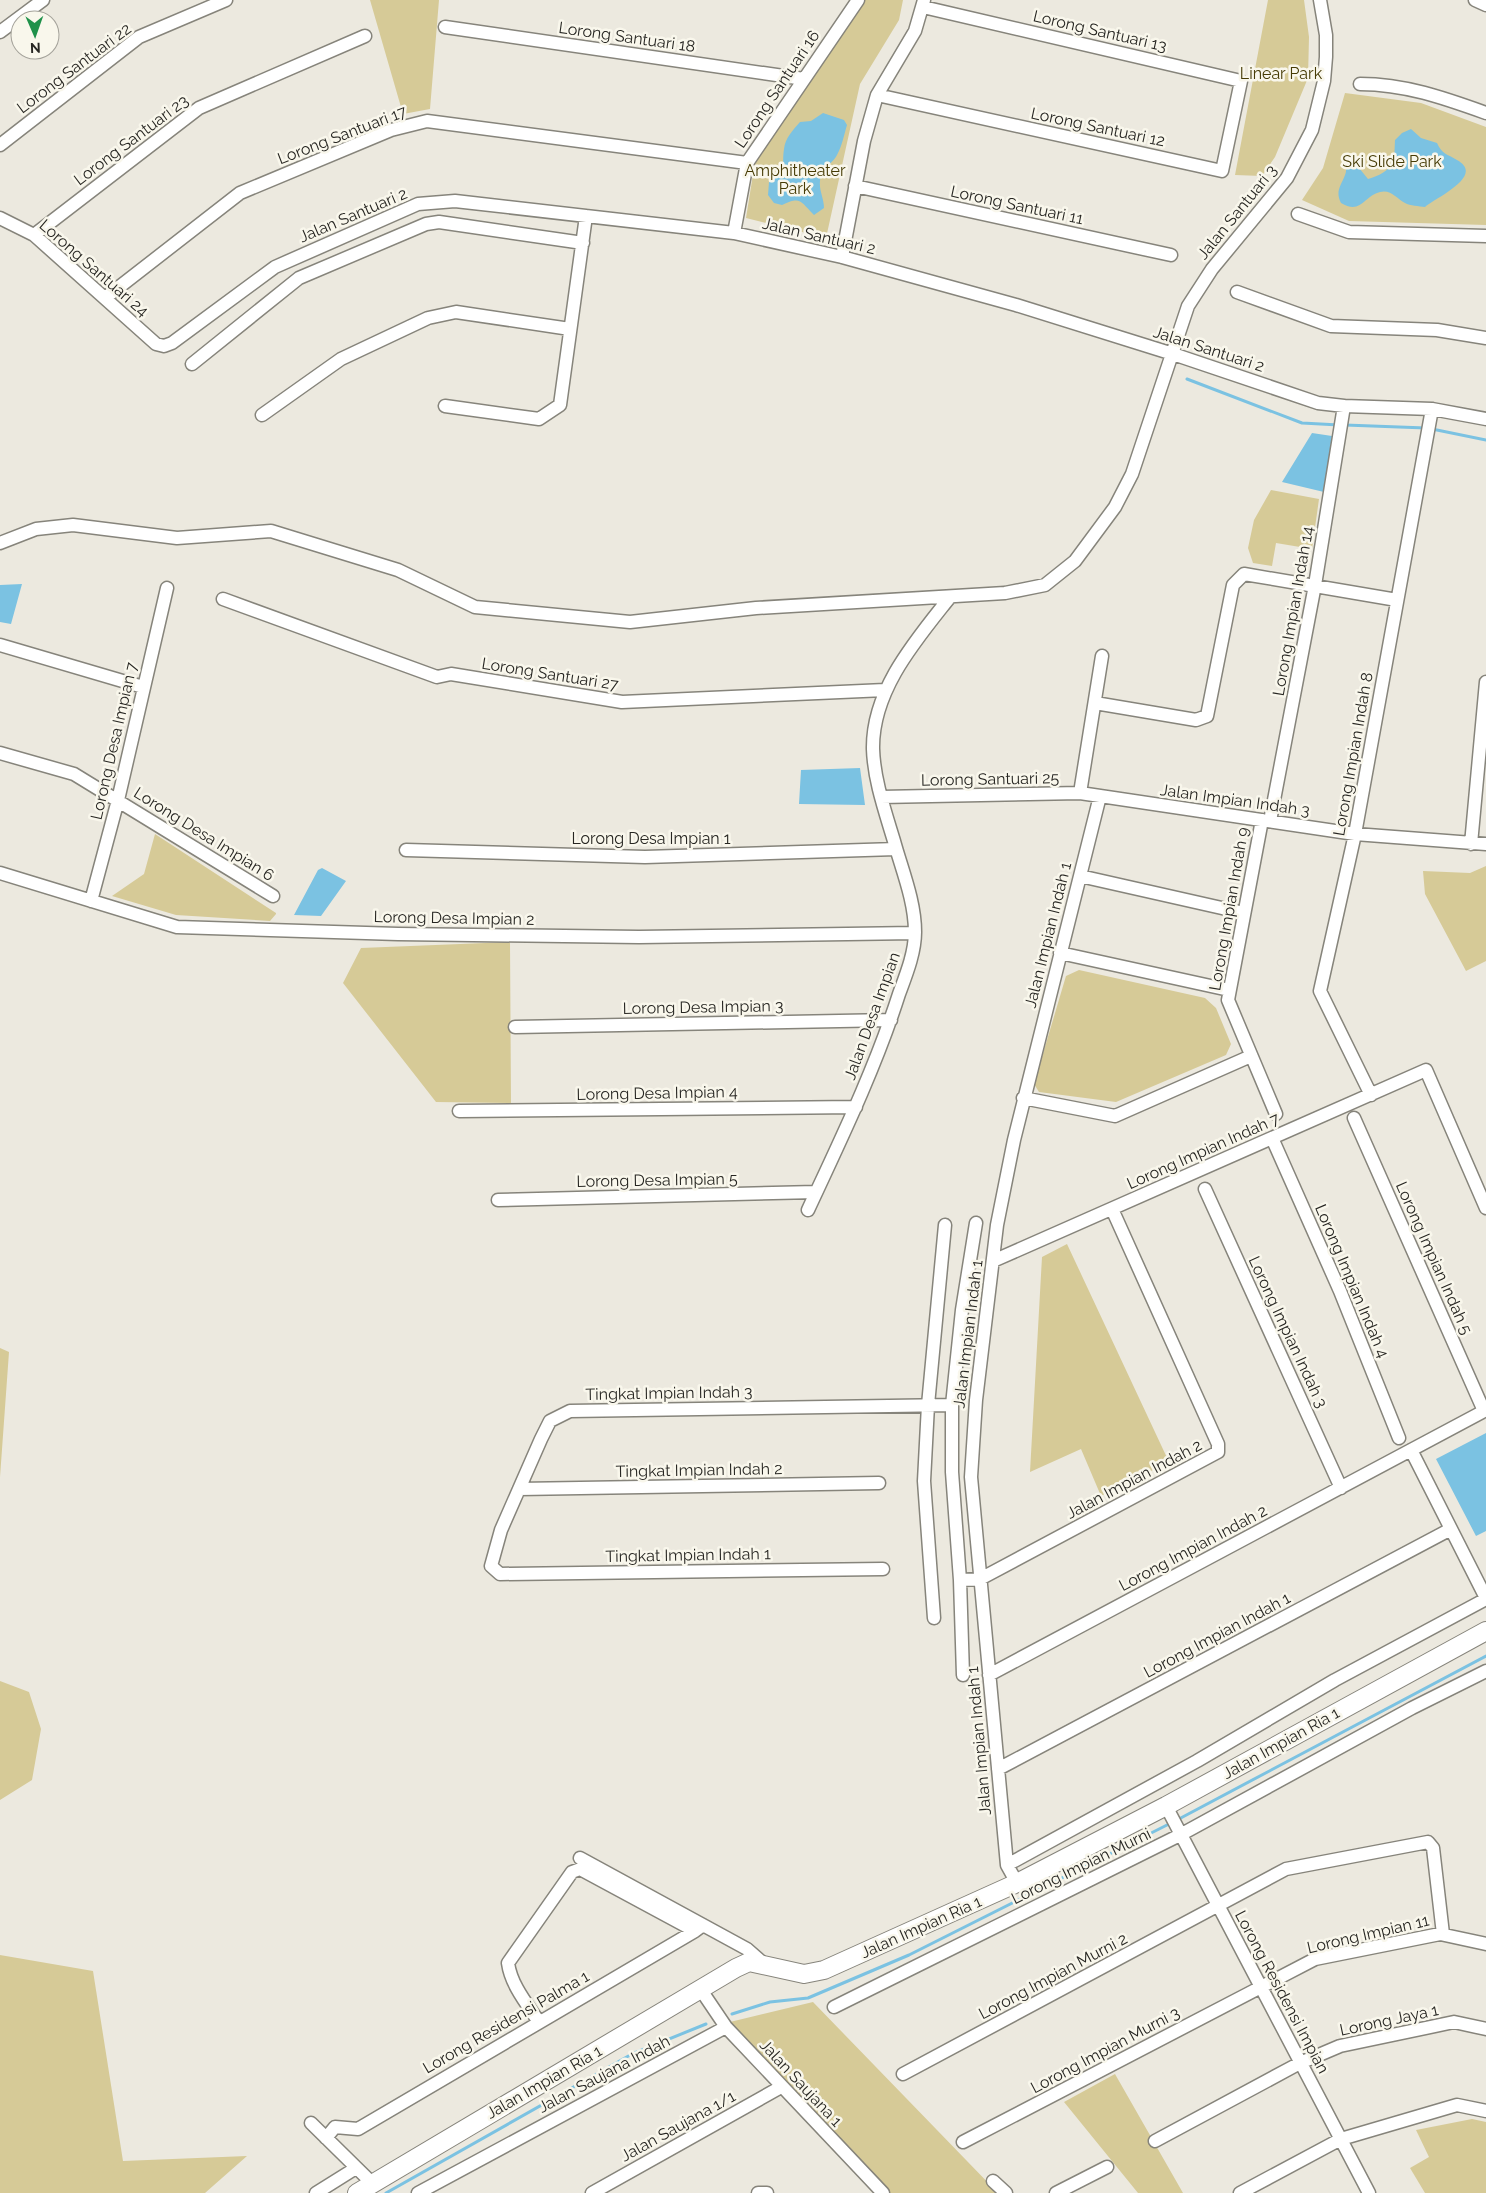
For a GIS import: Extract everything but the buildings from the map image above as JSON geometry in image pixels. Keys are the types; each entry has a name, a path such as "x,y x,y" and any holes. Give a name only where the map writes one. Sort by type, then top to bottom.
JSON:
{"street":[{"path":"0,32 43,0"},
{"name":"Lorong Santuari 22","path":"0,145 139,37 226,0"},
{"name":"Lorong Santuari 16","path":"734,233 747,163 858,0"},
{"name":"Jalan Santuari 3","path":"0,543 36,529 74,525 177,538 270,531 398,570 475,607 630,622 756,608 891,598 950,597 1005,593 1045,584 1075,561 1114,507 1132,474 1188,306 1212,269 1287,178 1312,130 1324,81 1326,57 1326,35 1320,0"},
{"path":"1475,0 1486,5"},
{"path":"842,257 864,141 876,95 915,31 923,3"},
{"name":"Lorong Santuari 13","path":"923,3 1241,81"},
{"name":"Lorong Santuari 18","path":"445,27 804,79"},
{"name":"Lorong Santuari 23","path":"34,235 200,108 365,36"},
{"name":"Lorong Santuari 12","path":"876,95 1222,171 1241,81"},
{"path":"1360,84 1385,84 1420,90 1486,113"},
{"name":"Lorong Santuari 17","path":"105,298 240,193 391,130 427,121 747,163"},
{"name":"Lorong Santuari 11","path":"855,186 1171,255"},
{"name":"Jalan Santuari 2","path":"164,346 172,343 274,267 418,204 455,201 734,233 842,257 1016,305 1343,410 1431,413 1486,419"},
{"path":"1298,214 1349,232 1486,236"},
{"path":"445,406 539,419 560,405 586,216"},
{"name":"Lorong Santuari 24","path":"0,218 34,235 156,344 164,346"},
{"path":"192,364 299,278 426,224 440,222 583,243"},
{"path":"1237,292 1331,326 1437,330 1486,338"},
{"path":"262,415 341,359 428,318 442,314 456,312 570,329"},
{"name":"Lorong Impian Indah 14","path":"1266,820 1315,586 1343,410"},
{"name":"Lorong Impian Indah 8","path":"1371,1095 1320,991 1355,834 1431,413"},
{"path":"1095,703 1196,720 1207,716 1233,585 1244,574 1397,600"},
{"name":"Lorong Desa Impian 7","path":"91,901 118,800 167,588"},
{"name":"Jalan Desa Impian","path":"808,1210 856,1107 891,1020 911,959 915,932 908,885 881,797 873,748 876,725 885,690 919,636 950,597"},
{"name":"Lorong Santuari 27","path":"224,599 437,677 451,674 622,702 885,690"},
{"path":"0,644 143,686"},
{"path":"1080,793 1102,656"},
{"path":"1471,844 1486,682"},
{"name":"Lorong Desa Impian 6","path":"0,753 74,774 273,896"},
{"name":"Lorong Santuari 25","path":"881,797 1080,793 1100,796"},
{"name":"Jalan Impian Indah 3","path":"1100,796 1355,834 1486,844"},
{"name":"Jalan Impian Indah 1","path":"1017,1884 1007,1865 971,1477 976,1400 998,1225 1023,1098 1100,796"},
{"name":"Lorong Impian Indah 9","path":"1266,820 1244,912 1228,1000 1276,1114"},
{"name":"Lorong Desa Impian 1","path":"406,850 645,857 896,849"},
{"name":"Lorong Desa Impian 2","path":"0,872 177,927 398,934 620,937 915,932"},
{"path":"1080,876 1244,912"},
{"path":"1060,953 1229,990"},
{"name":"Lorong Desa Impian 3","path":"515,1027 891,1020"},
{"path":"1023,1098 1115,1116 1251,1056"},
{"name":"Lorong Impian Indah 7","path":"993,1261 1426,1070 1481,1182"},
{"name":"Lorong Desa Impian 4","path":"459,1111 856,1107"},
{"name":"Lorong Impian Indah 5","path":"1354,1118 1485,1411"},
{"name":"Lorong Impian Indah 4","path":"1272,1138 1340,1291 1400,1438"},
{"path":"1481,1182 1486,1208"},
{"name":"Lorong Impian Indah 3","path":"1205,1189 1341,1488"},
{"name":"Lorong Desa Impian 5","path":"498,1200 816,1192"},
{"name":"Jalan Impian Indah 2","path":"960,1580 980,1579 1218,1452 1218,1444 1112,1209"},
{"name":"Jalan Impian Indah 1","path":"963,1674 960,1580 952,1472 952,1405 962,1310 976,1223"},
{"name":"Jalan Impian Indah 1","path":"934,1618 924,1481 928,1405 945,1225"},
{"name":"Tingkat Impian Indah 3","path":"494,1571 491,1566 501,1530 550,1421 570,1411 952,1405"},
{"name":"Lorong Impian Indah 2","path":"989,1675 1485,1411"},
{"path":"1411,1450 1486,1599"},
{"name":"Tingkat Impian Indah 2","path":"520,1489 879,1483"},
{"name":"Lorong Impian Indah 1","path":"998,1769 1451,1529"},
{"name":"Tingkat Impian Indah 1","path":"494,1571 500,1574 883,1569"},
{"name":"Jalan Impian Ria 1","path":"1007,1865 1197,1760 1335,1680 1486,1599"},
{"name":"Jalan Impian Ria 1","path":"357,2193 749,1962 804,1974 824,1970 1017,1884 1168,1811 1486,1631"},
{"name":"Lorong Impian Murni","path":"834,2007 1179,1831 1486,1671"},
{"name":"Lorong Residensi Impian","path":"1168,1811 1368,2193"},
{"name":"Lorong Impian Murni 2","path":"903,2074 1286,1869 1428,1842 1433,1848 1443,1934"},
{"path":"580,1858 699,1928"},
{"path":"539,2022 514,1983 508,1963 572,1872 580,1869 699,1928 748,1949 765,1965"},
{"name":"Lorong Residensi Palma 1","path":"326,2138 335,2128 358,2128 699,1928"},
{"name":"Lorong Impian 11","path":"1261,1986 1314,1959 1443,1934 1486,1944"},
{"name":"Lorong Impian Murni 3","path":"963,2142 1261,1986"},
{"name":"Jalan Saujana 1","path":"701,1990 726,2027 883,2193"},
{"name":"Lorong Jaya 1","path":"1155,2140 1300,2063 1340,2046 1454,2022 1486,2029"},
{"name":"Jalan Saujana Indah","path":"418,2193 726,2027"},
{"name":"Jalan Saujana 1/1","path":"592,2193 781,2087"},
{"path":"1240,2193 1341,2139 1457,2105 1486,2111"},
{"path":"311,2124 372,2184"},
{"path":"1056,2193 1107,2167"},
{"path":"316,2193 356,2168"},
{"path":"993,2180 1006,2193"},
{"path":"758,2193 767,2193"}],"green space":[{"path":"370,0 439,0 430,109 403,114"},
{"name":"Amphitheater Park","path":"863,0 903,0 899,20 860,84 826,238 746,218 755,162"},
{"name":"Linear Park","path":"1268,0 1304,0 1309,37 1308,78 1275,157 1262,176 1235,175"},
{"name":"Ski Slide Park","path":"1345,93 1421,103 1486,127 1486,225 1349,221 1302,200 1323,168"},
{"path":"1271,490 1319,499 1312,549 1276,543 1272,566 1253,563 1248,548 1254,520"},
{"path":"155,834 276,914 270,921 176,915 112,896 144,874"},
{"path":"1486,866 1486,961 1466,971 1425,894 1423,871 1470,873"},
{"path":"510,942 511,1103 436,1102 343,983 361,948"},
{"path":"1079,970 1205,998 1216,1008 1231,1044 1226,1055 1116,1102 1039,1092 1034,1084 1066,976"},
{"path":"1067,1244 1169,1462 1101,1496 1081,1449 1030,1472 1042,1257"},
{"path":"0,1348 9,1352 0,1477"},
{"path":"0,1681 29,1692 41,1729 32,1780 0,1800"},
{"path":"0,1955 93,1971 123,2161 247,2156 205,2193 0,2193"},
{"path":"813,2002 998,2193 890,2193 730,2022"},
{"path":"1115,2074 1183,2193 1138,2193 1064,2102"},
{"path":"1472,2119 1486,2122 1486,2193 1425,2193 1410,2168 1429,2157 1416,2130"}],"water":[{"path":"823,113 844,120 847,125 837,155 821,176 820,188 824,208 814,215 800,201 793,201 782,205 774,203 768,195 769,182 782,170 785,145 788,138 800,122 811,121"},
{"path":"1411,129 1421,138 1437,143 1443,152 1464,166 1466,173 1462,180 1425,207 1407,204 1391,193 1384,191 1375,194 1358,206 1353,207 1341,203 1339,199 1340,186 1346,174 1348,163 1355,163 1368,179 1379,175 1386,171 1394,162 1395,140 1402,133"},
{"path":"1312,433 1332,436 1324,492 1282,482"},
{"path":"22,584 11,624 0,622 0,585"},
{"path":"860,768 865,805 799,804 801,770"},
{"path":"322,868 346,881 321,916 294,915 318,870"},
{"path":"1486,1433 1486,1531 1476,1536 1436,1459"}],"waterway":[{"path":"1187,379 1302,423 1339,425"},
{"path":"1345,425 1426,428"},
{"path":"1432,429 1486,440"},
{"path":"1177,1820 1486,1656"},
{"path":"732,2014 770,2002 808,1998 909,1955 1171,1823"},
{"path":"386,2193 632,2054 706,2024"}]}
